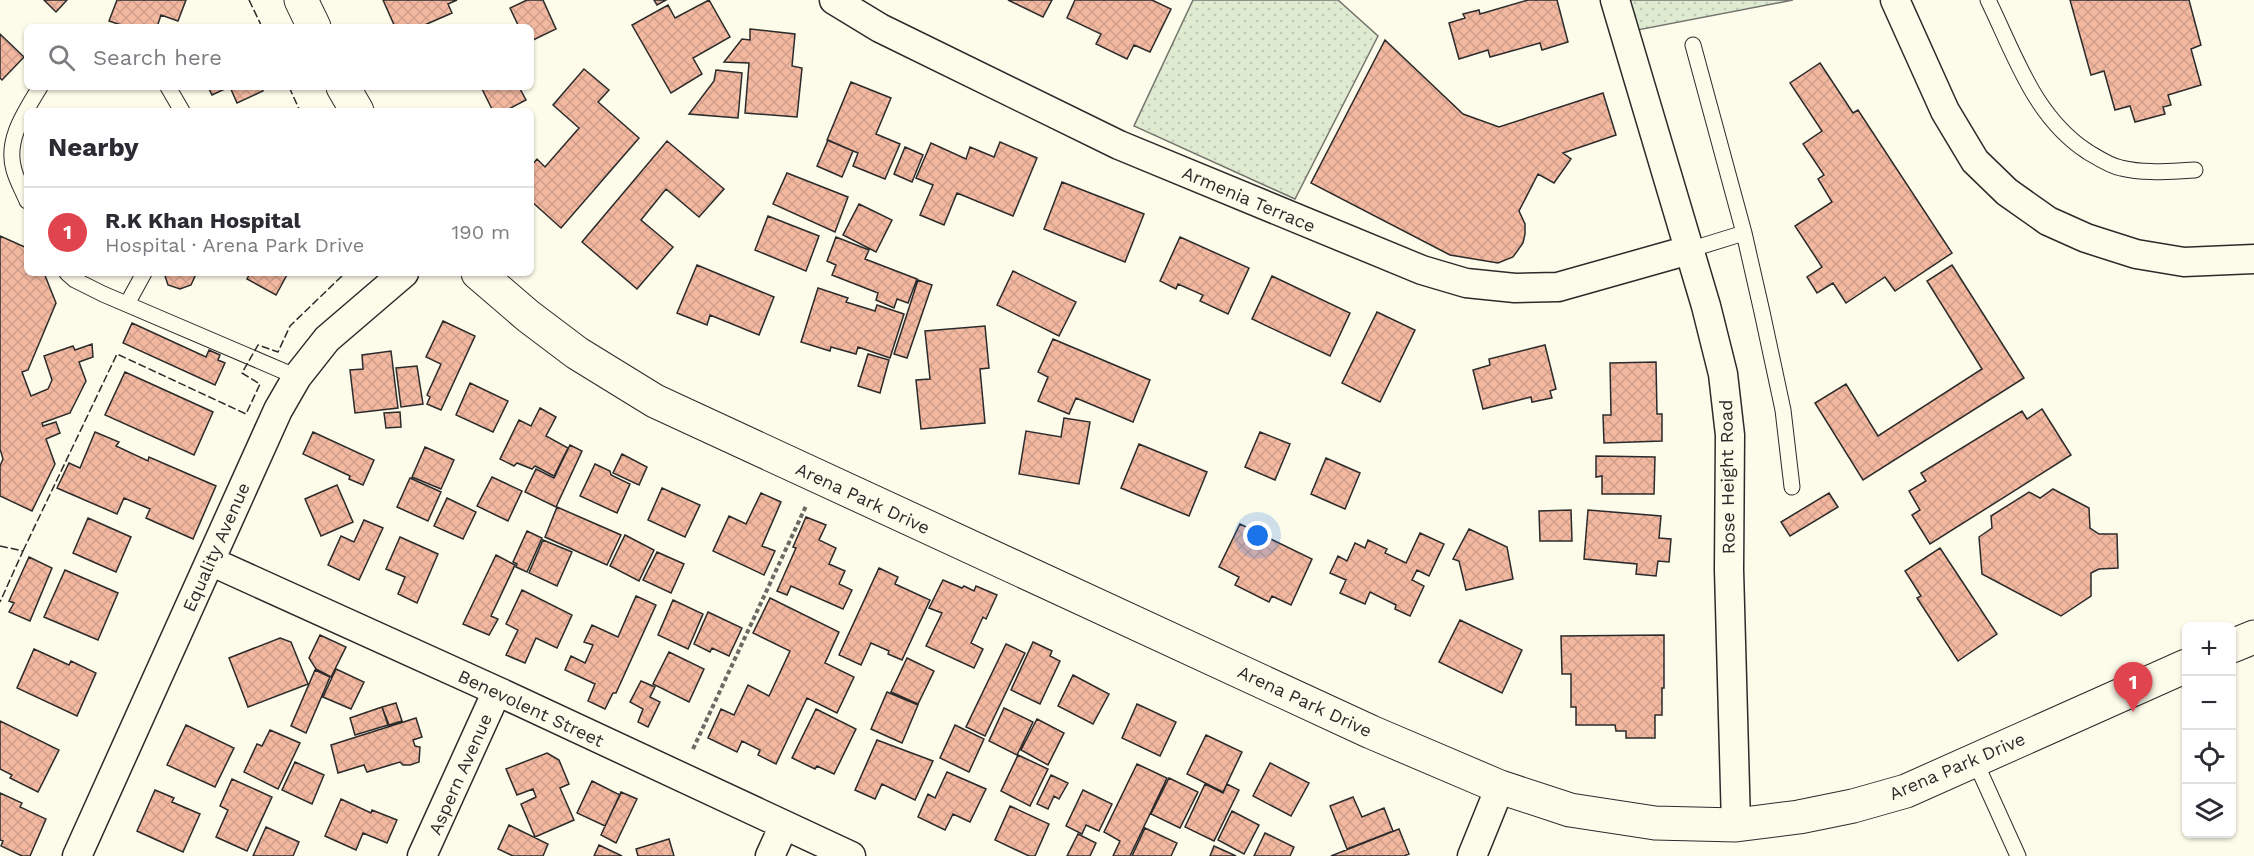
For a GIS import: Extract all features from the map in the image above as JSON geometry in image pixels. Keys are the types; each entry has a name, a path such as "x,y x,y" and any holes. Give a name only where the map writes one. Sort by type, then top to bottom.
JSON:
{"street":[{"path":"301,0 313,24"},
{"name":"Armenia Terrace","path":"834,0 880,28 1119,144 1422,270 1466,283 1515,288 1558,287 1689,250"},
{"name":"Rose Height Road","path":"1615,0 1724,374 1730,435 1729,570 1736,825"},
{"path":"1895,0 1945,111 1975,161 2007,192 2048,220 2086,238 2136,254 2184,262 2254,259"},
{"path":"345,90 355,108"},
{"name":"Equality Avenue","path":"77,856 278,410 297,377 327,339 400,276"},
{"name":"Arena Park Drive","path":"481,276 528,316 577,353 655,401 1371,732 1500,787 1570,810 1655,822 1736,825 1798,817 1853,806 1906,791 2182,668"},
{"name":"Benevolent Street","path":"210,561 851,856"},
{"path":"2236,644 2254,636"},
{"name":"Aspern Avenue","path":"422,856 497,692"},
{"path":"1472,856 1500,787"},
{"path":"770,856 784,825"}],"lane":[{"path":"1988,0 2033,94 2060,130 2078,145 2119,168 2140,171 2195,170"},
{"path":"1693,45 1744,233 1783,410 1792,487"},
{"path":"27,108 37,90"},
{"path":"170,90 180,108"},
{"path":"24,113 12,144 14,171 24,194"},
{"path":"1689,250 1744,233"},
{"path":"70,276 127,304 297,377"},
{"path":"127,304 142,276"},
{"path":"1975,760 2018,856"}],"path":[{"path":"680,777 802,516"}],"green space":[{"path":"1193,0 1338,0 1378,36 1295,199 1134,126"},
{"path":"1612,0 1793,0 1622,33"}],"building":[{"path":"44,0 67,0 56,12"},
{"path":"117,0 186,0 178,21 161,15 158,24 118,24 109,21"},
{"path":"383,0 457,0 448,4 452,13 427,24 394,24"},
{"path":"527,0 543,0 556,29 534,40 534,24 518,24 510,8"},
{"path":"654,0 666,0 657,5"},
{"path":"709,0 730,37 693,58 702,74 671,93 632,25 668,5 675,18"},
{"path":"1008,0 1052,0 1043,17"},
{"path":"1075,0 1152,0 1171,9 1150,52 1134,45 1127,59 1096,44 1101,34 1067,18"},
{"path":"1528,0 1557,0 1568,42 1542,50 1540,43 1490,57 1488,50 1459,59 1449,23 1465,18 1463,14 1479,10 1480,14"},
{"path":"2070,0 2189,0 2201,45 2191,49 2201,85 2168,95 2171,105 2163,107 2165,114 2135,122 2130,106 2115,110 2104,71 2091,75"},
{"path":"750,29 795,34 792,66 802,68 797,117 745,113 749,63 724,62 742,39 750,40"},
{"path":"0,34 24,57 2,80 0,78"},
{"path":"1385,40 1463,114 1499,127 1603,93 1616,135 1563,153 1571,159 1554,183 1538,174 1519,211 1525,224 1525,234 1523,243 1513,257 1498,263 1450,255 1311,183"},
{"path":"1820,63 1853,113 1858,110 1952,253 1895,291 1885,277 1846,303 1833,283 1817,293 1807,277 1822,267 1795,226 1832,202 1818,179 1824,175 1803,144 1822,131 1790,83"},
{"path":"584,69 609,90 598,102 639,138 561,228 534,204 534,162 537,159 545,167 579,128 553,105"},
{"path":"716,70 742,73 738,118 689,114 714,81"},
{"path":"851,82 891,98 876,134 900,144 885,179 853,166 858,153 827,140"},
{"path":"210,90 223,90 212,95"},
{"path":"231,90 263,91 237,103"},
{"path":"482,90 521,90 526,100 511,108 492,108"},
{"path":"828,140 853,151 842,177 817,166"},
{"path":"667,141 724,189 699,217 666,189 641,220 673,247 637,289 582,242"},
{"path":"1000,142 1037,158 1013,216 957,193 944,225 920,215 933,185 916,178 931,143 966,159 970,147 994,157"},
{"path":"905,147 923,155 912,182 894,174"},
{"path":"787,173 848,197 835,232 773,204"},
{"path":"1062,182 1144,214 1125,262 1044,229"},
{"path":"859,204 892,220 876,252 843,235"},
{"path":"768,216 819,236 806,271 755,250"},
{"path":"0,236 24,247 24,276 45,276 56,303 28,370 22,372 31,396 48,389 52,380 44,356 73,346 75,350 92,344 93,357 79,362 86,381 70,413 42,423 43,426 56,422 60,433 46,439 55,464 32,511 0,496 0,466 3,459 0,449"},
{"path":"836,237 869,250 865,259 917,279 908,303 897,299 894,308 876,300 878,293 832,275 836,265 827,261"},
{"path":"1180,237 1249,268 1228,314 1200,301 1203,295 1178,284 1176,289 1160,281"},
{"path":"697,265 774,297 759,335 710,315 707,325 677,313"},
{"path":"1952,265 2024,378 1863,480 1815,403 1846,384 1878,436 1982,369 1927,281"},
{"path":"1013,271 1076,302 1059,336 997,305"},
{"path":"165,276 195,276 191,285 180,289 168,285"},
{"path":"248,276 286,276 276,295 247,279"},
{"path":"1272,276 1350,313 1330,356 1252,319"},
{"path":"918,280 932,285 907,358 894,354"},
{"path":"818,288 848,298 846,302 875,311 877,305 904,314 890,358 858,347 856,354 831,347 830,351 801,342"},
{"path":"1377,312 1415,330 1380,402 1342,383"},
{"path":"443,321 475,336 441,410 427,404 430,397 427,395 441,364 426,357"},
{"path":"132,323 206,357 209,350 220,355 218,360 225,363 215,385 123,343"},
{"path":"985,326 989,368 980,369 985,423 921,429 916,380 930,379 925,331"},
{"path":"1053,339 1150,380 1133,422 1076,398 1069,414 1038,401 1048,377 1038,372"},
{"path":"1545,345 1556,389 1550,391 1552,398 1532,402 1531,397 1483,409 1473,370 1490,365 1489,359"},
{"path":"391,351 398,408 355,413 350,370 363,369 362,355"},
{"path":"868,354 889,360 880,393 858,386"},
{"path":"1656,362 1657,414 1662,414 1662,441 1604,443 1603,415 1611,415 1610,363"},
{"path":"417,366 423,404 401,407 396,368"},
{"path":"125,372 213,412 194,455 105,415"},
{"path":"470,383 508,401 493,432 456,415"},
{"path":"540,408 556,417 546,436 568,448 554,476 535,466 532,469 517,463 514,466 500,459 519,420 531,426"},
{"path":"2042,409 2071,455 1930,544 1912,515 1920,510 1909,491 1926,481 1921,473 2022,411 2027,419"},
{"path":"400,412 401,427 386,428 384,413"},
{"path":"1064,418 1090,422 1079,484 1019,474 1026,431 1061,437"},
{"path":"95,432 119,442 116,446 148,461 149,457 216,486 193,539 146,518 150,509 124,498 117,514 57,488 69,463 80,468"},
{"path":"313,432 374,460 363,485 349,479 350,476 303,454"},
{"path":"1260,432 1290,444 1275,480 1245,467"},
{"path":"1139,444 1207,472 1189,516 1121,488"},
{"path":"570,445 582,451 556,507 525,492 536,469 554,478"},
{"path":"425,447 454,460 441,489 412,477"},
{"path":"622,454 647,467 639,485 613,473"},
{"path":"1596,456 1655,457 1654,494 1602,494 1602,476 1596,477"},
{"path":"1326,458 1360,473 1345,509 1311,494"},
{"path":"595,464 630,484 617,513 580,496"},
{"path":"492,477 522,491 508,521 477,506"},
{"path":"410,478 441,492 428,521 397,507"},
{"path":"337,485 353,522 321,536 305,499"},
{"path":"662,488 700,505 685,537 648,520"},
{"path":"2053,489 2089,508 2090,528 2099,534 2117,534 2118,568 2099,569 2091,573 2091,596 2061,616 1982,574 1979,537 1992,528 1991,516 2029,492 2040,498"},
{"path":"761,493 781,502 762,546 775,551 764,575 713,551 729,516 746,524"},
{"path":"1829,493 1838,507 1790,536 1781,522"},
{"path":"447,498 476,512 463,539 434,526"},
{"path":"557,507 621,535 607,565 545,537"},
{"path":"1571,510 1572,541 1540,541 1539,511"},
{"path":"1588,510 1661,516 1659,538 1671,539 1669,562 1658,561 1656,576 1636,574 1637,564 1584,559"},
{"path":"806,517 826,525 819,540 836,548 829,564 845,571 839,584 852,590 843,609 791,586 787,595 777,591 796,548 793,547"},
{"path":"88,518 131,537 116,572 73,553"},
{"path":"364,520 383,528 359,580 328,565 341,536 354,542"},
{"path":"1240,524 1312,559 1291,605 1272,596 1269,602 1235,585 1239,577 1219,567"},
{"path":"1469,529 1507,547 1513,579 1466,590 1459,561 1453,559"},
{"path":"527,531 542,538 527,572 516,567 517,564 513,562"},
{"path":"1420,533 1444,544 1429,576 1417,570 1412,580 1424,586 1410,616 1395,609 1396,605 1370,592 1365,604 1340,593 1346,580 1330,573 1338,556 1347,561 1355,543 1365,548 1368,540 1387,549 1385,553 1406,563"},
{"path":"625,535 654,550 639,581 610,566"},
{"path":"400,537 438,554 417,603 398,594 405,577 386,569"},
{"path":"543,540 572,552 557,586 529,573"},
{"path":"1940,548 1997,634 1958,661 1917,598 1921,596 1905,571"},
{"path":"657,552 684,564 671,593 643,580"},
{"path":"496,555 515,565 491,616 498,619 489,635 463,624"},
{"path":"29,557 52,568 30,621 9,612 14,603 9,601"},
{"path":"879,568 898,577 895,584 930,600 902,660 871,643 861,665 839,655"},
{"path":"65,570 118,593 98,640 44,617"},
{"path":"943,580 974,591 976,586 997,595 986,619 983,617 971,643 983,649 974,668 926,646 942,613 929,608"},
{"path":"522,590 572,615 557,648 536,638 525,663 506,655 518,630 506,624"},
{"path":"636,596 656,605 616,693 613,693 605,709 588,701 595,684 565,670 571,656 585,663 593,645 584,642 592,625 618,637"},
{"path":"770,598 839,632 825,663 854,677 837,713 807,698 776,764 758,755 760,750 742,741 737,752 708,738 721,709 734,715 748,685 769,696 790,651 753,633"},
{"path":"673,600 703,614 688,649 658,635"},
{"path":"708,612 742,628 729,656 712,648 710,652 694,644"},
{"path":"1460,620 1522,650 1502,693 1439,662"},
{"path":"320,635 346,647 331,677 316,669 309,658"},
{"path":"1664,635 1662,715 1655,715 1655,738 1626,738 1626,731 1616,731 1615,725 1576,725 1576,707 1571,707 1571,674 1562,674 1561,636"},
{"path":"280,638 291,642 308,684 248,707 229,658"},
{"path":"1033,642 1052,651 1050,656 1060,661 1040,704 1011,690"},
{"path":"1006,644 1025,653 985,736 966,727"},
{"path":"34,649 69,665 71,661 96,673 77,716 17,688"},
{"path":"669,652 704,669 689,702 653,684"},
{"path":"907,658 934,671 918,704 891,692"},
{"path":"336,669 364,682 351,709 323,697"},
{"path":"315,670 330,677 306,733 291,726"},
{"path":"1073,675 1109,694 1093,724 1058,706"},
{"path":"641,681 655,687 650,697 660,702 648,727 638,722 643,709 630,702"},
{"path":"887,692 918,705 902,743 871,729"},
{"path":"396,703 402,721 389,725 382,707"},
{"path":"1137,704 1176,722 1160,756 1122,738"},
{"path":"382,707 388,725 355,735 350,718"},
{"path":"1004,708 1033,722 1017,755 989,741"},
{"path":"816,709 856,729 834,774 817,766 815,769 792,758"},
{"path":"416,718 422,737 413,740 415,746 420,747 419,762 403,765 400,762 367,772 364,765 338,773 331,745"},
{"path":"1037,719 1064,733 1048,765 1021,750"},
{"path":"0,721 59,750 38,792 10,778 12,775 0,769"},
{"path":"186,725 234,748 215,787 167,765"},
{"path":"955,725 984,739 969,772 940,758"},
{"path":"270,730 300,743 278,789 244,772 257,744 262,746"},
{"path":"1206,735 1242,752 1223,792 1187,774"},
{"path":"877,740 933,761 915,800 882,784 875,799 855,790"},
{"path":"547,753 559,760 569,784 560,788 574,820 535,837 521,804 536,797 533,789 517,795 506,769"},
{"path":"1018,755 1048,769 1030,806 1001,791"},
{"path":"295,762 324,775 312,804 282,790"},
{"path":"1270,763 1309,783 1291,816 1253,796"},
{"path":"1137,764 1167,778 1130,856 1113,856 1120,841 1104,832"},
{"path":"947,772 986,789 970,822 953,814 945,830 918,817 928,794 935,798"},
{"path":"1051,775 1068,783 1059,799 1054,796 1048,809 1037,804"},
{"path":"1169,778 1198,792 1180,828 1151,814"},
{"path":"232,779 272,797 247,851 216,837 228,810 220,806"},
{"path":"592,781 620,795 605,826 577,813"},
{"path":"1205,784 1223,793 1227,784 1239,790 1214,841 1185,827"},
{"path":"155,790 174,798 172,802 200,814 183,852 137,831"},
{"path":"1083,790 1112,804 1099,831 1086,825 1082,834 1066,826"},
{"path":"621,792 637,799 616,843 601,835"},
{"path":"0,793 22,803 20,807 46,819 30,856 22,856 1,846 3,841 0,840"},
{"path":"1353,797 1362,817 1384,808 1393,831 1347,849 1330,806"},
{"path":"341,799 371,813 372,810 397,820 387,843 363,833 356,850 325,836"},
{"path":"1010,806 1049,824 1035,856 1029,856 995,840"},
{"path":"1232,811 1259,825 1244,854 1218,840"},
{"path":"509,825 548,844 543,856 513,856 498,849"},
{"path":"266,827 299,842 293,856 253,856"},
{"path":"1145,828 1177,843 1171,856 1132,856"},
{"path":"1399,829 1409,854 1404,856 1331,856"},
{"path":"1265,833 1294,847 1290,856 1254,856"},
{"path":"1078,834 1096,843 1090,856 1067,856"},
{"path":"669,839 674,856 638,856 636,849"},
{"path":"599,845 622,856 594,856"},
{"path":"1214,846 1236,856 1210,856"}],"fence":[{"path":"249,0 261,24"},
{"path":"290,90 299,108"},
{"path":"23,551 117,354 246,414 260,384 242,373 258,345 278,352 290,326 342,276"},
{"path":"0,546 23,551 0,602"}],"place":[{"name":"R.K Khan Hospital","path":"2133,712"}]}
